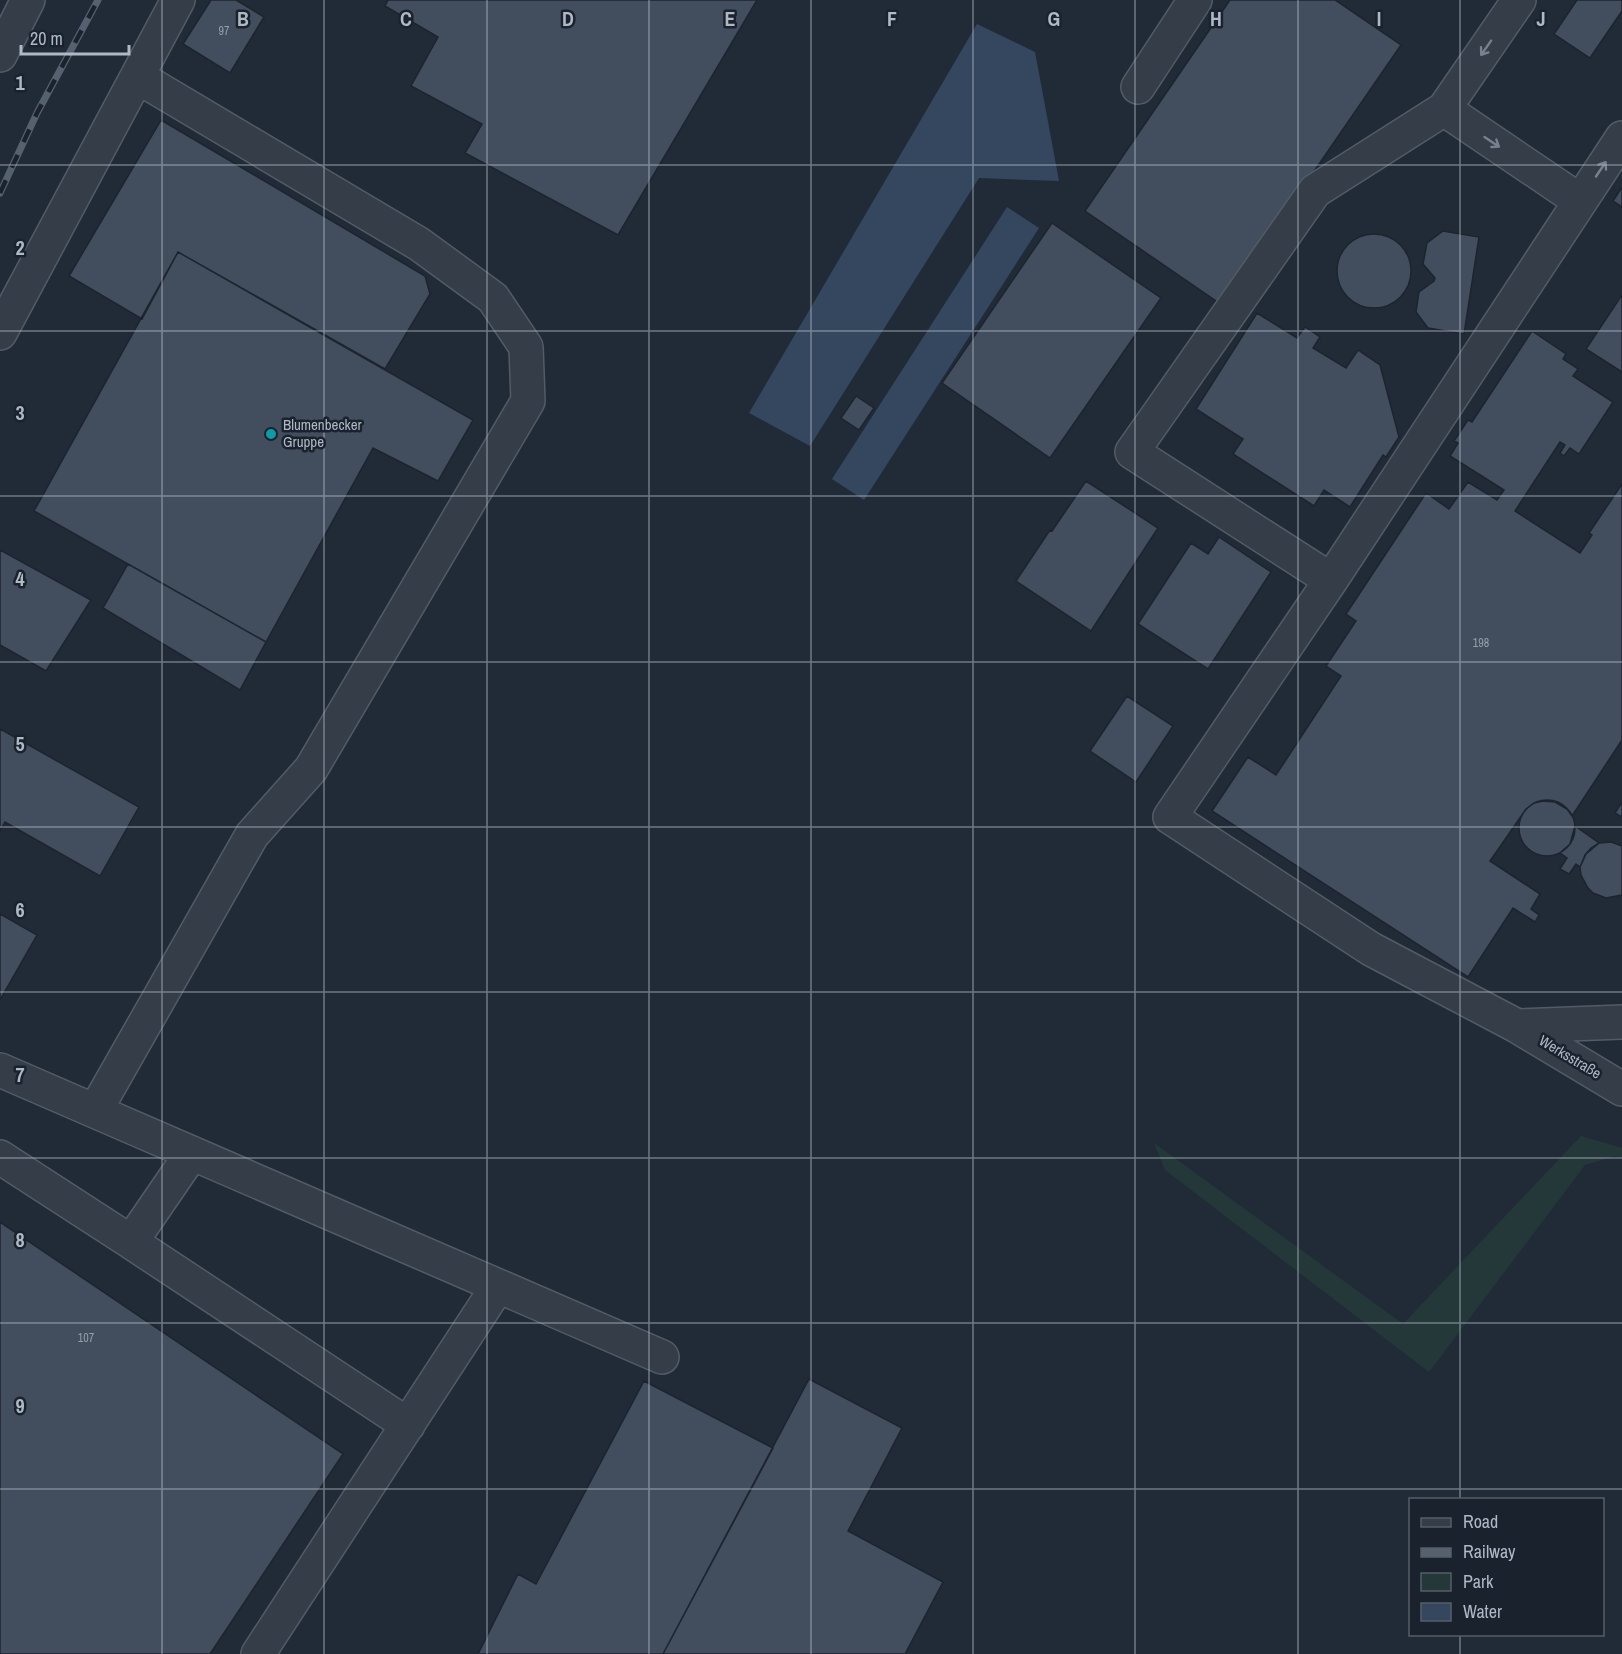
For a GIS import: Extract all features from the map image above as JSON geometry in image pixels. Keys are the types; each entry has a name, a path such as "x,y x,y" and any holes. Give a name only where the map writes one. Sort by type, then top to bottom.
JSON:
{"street":[{"path":"0,55 28,0"},
{"path":"0,333 178,0"},
{"path":"1138,87 1195,0"},
{"path":"1520,0 1444,109 1315,191 1132,452 1331,580 1622,138"},
{"path":"95,1111 252,835 311,769 528,401 526,347 493,298 419,243 138,76"},
{"path":"1444,109 1580,201"},
{"name":"Werksstraße","path":"1331,580 1170,817 1371,949 1517,1026 1622,1089"},
{"path":"1517,1026 1622,1022"},
{"path":"0,1070 662,1357"},
{"path":"131,1242 192,1153"},
{"path":"0,1157 408,1425"},
{"path":"258,1654 498,1286"}],"green space":[{"path":"1581,1136 1622,1148 1622,1158 1615,1156 1585,1165 1429,1372 1165,1170 1154,1143 1403,1324"}],"water":[{"path":"977,24 1035,52 1059,181 979,178 810,446 749,413"},
{"path":"1007,207 1039,228 864,500 832,479"}],"building":[{"path":"211,0 236,0 264,17 230,73 183,44"},
{"path":"388,0 757,0 618,235 465,153 482,124 411,86 438,37 385,6"},
{"path":"1230,0 1335,0 1401,45 1222,305 1085,211"},
{"path":"1577,0 1622,0 1622,11 1590,58 1554,34"},
{"path":"161,120 425,276 430,294 385,369 178,252 142,319 69,276"},
{"path":"1622,187 1622,207 1613,201"},
{"path":"1052,223 1161,298 1050,458 942,383"},
{"path":"1443,231 1479,237 1464,334 1428,328 1416,312 1419,292 1435,278 1423,264 1427,243"},
{"path":"1367,234 1381,234 1395,240 1405,250 1411,264 1411,278 1405,292 1395,302 1381,308 1367,308 1353,302 1343,292 1337,278 1337,264 1343,250 1353,240"},
{"name":"Blumenbecker Gruppe","path":"178,252 473,420 438,481 373,448 266,642 34,511"},
{"path":"1622,295 1622,372 1586,349"},
{"path":"1257,313 1297,338 1305,327 1320,337 1313,348 1346,368 1358,350 1380,365 1399,437 1386,457 1383,455 1350,507 1324,490 1314,506 1233,454 1243,439 1196,409"},
{"path":"1532,331 1566,354 1563,359 1578,369 1573,376 1613,402 1579,454 1570,448 1564,456 1560,453 1565,445 1560,442 1515,511 1580,553 1592,535 1589,533 1622,484 1622,740 1572,816 1567,809 1555,802 1534,803 1526,809 1490,861 1540,894 1531,909 1539,915 1535,922 1513,908 1468,977 1212,811 1248,757 1276,775 1341,676 1326,666 1356,621 1346,614 1426,493 1449,509 1468,482 1497,500 1504,490 1450,456 1458,443 1454,441 1468,420 1472,422"},
{"path":"856,396 874,408 859,430 841,418"},
{"path":"1086,481 1158,528 1091,631 1016,581"},
{"path":"1219,537 1271,572 1208,669 1138,624 1191,543 1208,554"},
{"path":"0,550 91,600 46,671 0,645"},
{"path":"128,564 266,642 240,690 103,608"},
{"path":"1127,696 1173,726 1136,782 1090,751"},
{"path":"0,729 139,807 100,876 5,822 0,831"},
{"path":"1547,800 1558,802 1567,808 1573,817 1575,828 1573,839 1567,848 1558,854 1547,856 1536,854 1527,848 1521,839 1519,828 1521,817 1527,808 1536,802"},
{"path":"1622,802 1622,817 1615,813"},
{"path":"1575,826 1599,843 1586,854 1580,867 1576,864 1569,874 1560,869 1567,858 1560,853 1570,844"},
{"path":"1611,842 1622,846 1622,895 1606,898 1593,893 1588,888 1581,875 1580,867 1591,848 1599,843"},
{"path":"0,914 37,935 0,1000"},
{"path":"0,1222 343,1454 210,1654 0,1654"},
{"path":"809,1379 902,1428 848,1531 943,1582 905,1654 663,1654"},
{"path":"644,1381 773,1448 663,1654 478,1654 518,1574 536,1584"}],"railway":[{"path":"0,193 37,113 98,0"}],"place":[{"name":"Blumenbecker Gruppe","path":"271,434"}]}
